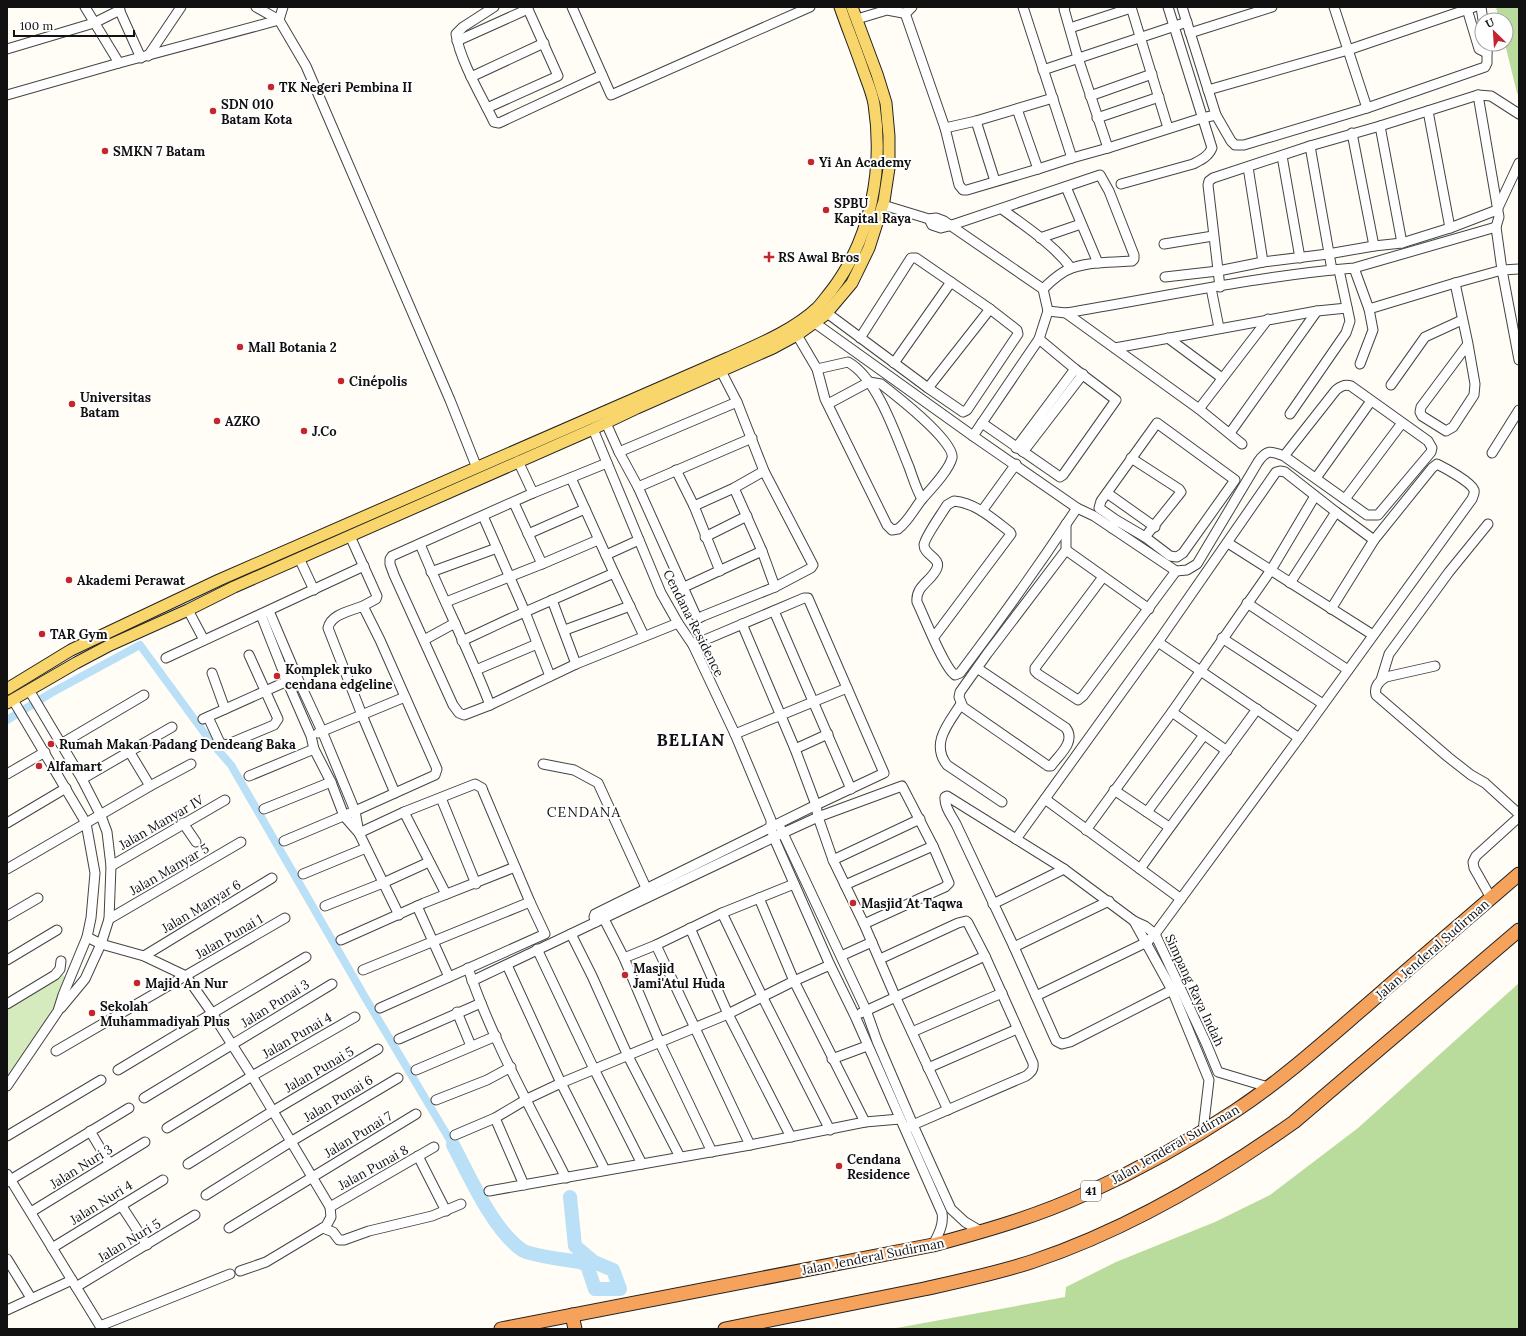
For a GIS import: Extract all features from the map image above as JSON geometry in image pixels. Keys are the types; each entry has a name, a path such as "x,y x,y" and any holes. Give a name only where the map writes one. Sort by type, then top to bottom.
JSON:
{"highway":[{"name":"Jalan Jenderal Sudirman","path":"501,1329 933,1245 982,1232 1024,1218 1086,1194 1140,1167 1203,1131 1268,1087 1318,1047 1519,874"},
{"path":"725,1329 955,1282 1034,1261 1105,1233 1160,1206 1215,1175 1294,1122 1519,930"},
{"path":"572,1315 575,1329"}],"main road":[{"path":"15,707 76,662 234,587 606,423 635,403 781,332 818,308 841,278 858,244 873,199 876,168 874,104 840,7"},
{"path":"7,689 71,650 219,580 477,468 635,403 721,371 773,348 815,323 827,313 852,283 869,248 883,205 889,168 889,136 886,103 854,10"},
{"path":"866,78 877,74"},
{"path":"143,616 148,627"}],"street":[{"path":"85,7 119,63"},
{"path":"144,57 181,7"},
{"path":"256,7 279,20 306,66 450,400 477,468"},
{"path":"279,20 283,7"},
{"path":"494,7 458,30 456,34 457,41 471,77 494,122 499,123 602,75"},
{"path":"572,7 611,95 810,7"},
{"path":"1023,7 1042,70 1053,98 1072,158"},
{"path":"1065,7 1064,9 1078,58 1108,148"},
{"path":"1121,184 1193,164 1210,154 1212,148 1168,7"},
{"path":"1182,7 1216,115 1230,141 1235,145 1244,145 1367,108 1485,67 1487,63 1487,52"},
{"path":"1190,33 1272,7"},
{"path":"1334,7 1367,108"},
{"path":"7,49 94,23 119,8 144,57"},
{"path":"457,41 528,8 558,76 488,108"},
{"path":"1070,28 1131,8 1168,128"},
{"path":"1208,90 1348,50 1471,8 1474,23"},
{"path":"854,10 887,10 899,13 908,10 945,128 959,185 963,190 1216,115"},
{"path":"7,96 119,63 279,20"},
{"path":"1042,70 1187,22"},
{"path":"471,77 544,43"},
{"path":"1090,96 1152,74"},
{"path":"1478,95 1499,217 1496,227 1502,270 1519,360"},
{"path":"1219,328 1216,287 1218,271 1208,185 1213,178 1310,146 1478,95 1491,96 1519,114"},
{"path":"1097,118 1159,97"},
{"path":"945,128 976,121 1053,98"},
{"path":"1017,109 1038,169"},
{"path":"1428,111 1450,228"},
{"path":"976,121 995,181"},
{"path":"1380,126 1402,243"},
{"path":"1352,133 1374,246"},
{"path":"1290,414 1346,333 1350,321 1335,270 1328,254 1310,146"},
{"path":"1282,156 1300,258"},
{"path":"1165,277 1218,271 1263,262 1402,243 1450,228 1497,210 1519,163"},
{"path":"1248,167 1263,262"},
{"path":"949,226 1066,187 1099,174 1109,191 1134,257 1132,261 1098,263 1070,268 1048,283 1043,289"},
{"path":"1066,187 1098,263"},
{"path":"883,205 928,219 936,218 944,222 1043,289 1048,311 1039,339 973,436"},
{"path":"1002,209 1040,238 1063,258 1070,268"},
{"path":"1040,238 1081,224"},
{"path":"1048,311 1066,313 1216,287 1354,268 1496,227"},
{"path":"1164,244 1214,236"},
{"path":"827,313 860,338 928,388 963,412 967,410 1018,336 1016,330 990,309 916,258 911,258 860,338"},
{"path":"1354,268 1369,309 1373,330 1360,364"},
{"path":"1369,309 1502,270 1519,269"},
{"path":"894,363 951,282"},
{"path":"1455,283 1468,344 1475,384 1474,396 1453,427 1446,430 1422,416 1420,412 1421,407 1468,344"},
{"path":"1115,348 1268,319 1347,308"},
{"path":"928,388 990,309"},
{"path":"1230,433 1317,311"},
{"path":"1066,313 1199,409 1242,444"},
{"path":"1199,409 1268,319"},
{"path":"1392,386 1425,337 1462,320"},
{"path":"815,323 1077,508 1094,516 1114,524 1145,537 1170,556 1177,558 1180,556 1235,480 1157,423 1101,501 1100,508 1114,524 1176,571 1188,570 1197,564 1262,457 1267,452 1272,451 1284,456 1367,516 1378,515 1431,452 1432,448 1430,442 1351,386 1347,385 1340,387 1284,456"},
{"path":"797,335 817,369 821,389 828,404 887,525 890,529 894,530 901,527 940,478 952,459 952,454 948,445 933,428 881,384 869,382 828,404"},
{"path":"1168,338 1222,378"},
{"path":"982,423 1058,477 1063,475 1116,400 1039,339"},
{"path":"817,369 848,362 858,369 869,382 877,394 894,430 922,499"},
{"path":"606,423 619,452 638,487 694,615 699,618 775,587 811,568 813,564 764,471 737,402 721,371"},
{"path":"1020,450 1079,372"},
{"path":"1316,478 1371,401"},
{"path":"619,452 737,402"},
{"path":"1492,453 1519,410"},
{"path":"1345,499 1402,423"},
{"name":"Cendana Residence","path":"593,429 661,593 678,623 693,645 735,734 773,824 774,838 794,884 830,965 855,1016 900,1119 909,1127"},
{"path":"638,487 752,438"},
{"path":"1131,458 1180,490 1180,494 1145,537"},
{"path":"518,462 533,493"},
{"path":"607,463 533,493 514,503 392,556 390,559 390,564 394,576 453,704 459,714 464,715 576,664 678,623"},
{"path":"982,511 1016,464"},
{"path":"1172,990 1070,1042 1062,1044 1056,1041 994,904 946,807 944,800 945,797 947,796 1064,869 1134,921 1155,934 1472,499 1474,490 1470,484 1437,464 1432,468 1374,540 1331,609"},
{"path":"676,470 694,506 720,571"},
{"path":"694,506 734,488 764,471"},
{"path":"1016,839 1158,642 1276,472 1285,472 1374,540"},
{"path":"571,478 598,540 644,636"},
{"path":"734,488 762,551 775,587"},
{"path":"1107,493 1155,526"},
{"path":"1086,830 1172,712 1222,638 1271,570 1315,496"},
{"path":"934,637 1011,534 982,511 963,502 954,500 947,505 924,543 925,550 937,562 938,565 936,570 918,591 916,596 917,602 948,668 952,673 957,675 989,634 1077,508"},
{"path":"514,503 542,564"},
{"path":"528,534 585,509"},
{"path":"1290,583 1336,512"},
{"path":"483,516 525,612 550,676"},
{"path":"705,536 747,516"},
{"path":"977,668 1066,728 1069,737 1068,745 1051,766 1048,766 961,704 959,697 960,692 977,668 1066,550 1066,524"},
{"path":"1488,524 1448,572 1389,654 1381,680 1375,691 1378,698 1448,757 1471,775 1485,783 1519,814"},
{"path":"350,536 377,596 376,599 363,606 337,616 331,621 328,628 362,715 395,793"},
{"path":"446,602 598,540"},
{"path":"606,555 639,540"},
{"path":"1228,543 1373,635"},
{"path":"420,544 490,704"},
{"path":"431,572 497,548"},
{"path":"1066,550 1149,609"},
{"path":"682,588 762,551"},
{"path":"299,558 314,590"},
{"path":"166,658 364,566"},
{"path":"1103,577 1035,668 1035,671 1038,674 1078,700 1083,696 1176,571"},
{"path":"462,641 614,573"},
{"path":"693,645 804,598 809,599 884,773 773,824 595,914 594,917 600,920 624,958 660,1043 712,1152"},
{"path":"552,600 565,630 576,664"},
{"path":"1247,603 1348,670"},
{"path":"284,841 428,779 435,775 437,771 435,762 363,606"},
{"path":"565,630 630,606"},
{"path":"188,610 204,640"},
{"path":"774,611 851,789"},
{"path":"265,613 322,731 355,811 359,833 399,915"},
{"path":"265,613 286,681 311,736 314,749 331,782 344,816 359,833"},
{"path":"424,640 455,623"},
{"path":"742,624 795,749 816,805 818,817 833,860 864,924 895,996 948,1110"},
{"path":"1222,638 1323,704"},
{"path":"1158,642 1299,738"},
{"path":"476,670 537,644"},
{"path":"249,655 265,691 278,719 274,725 223,745 220,743 206,718 265,691 286,681 297,677"},
{"path":"1381,680 1394,674 1435,666"},
{"path":"212,673 225,709"},
{"path":"735,734 848,688"},
{"path":"8,1082 58,1011 85,979 101,944 109,919 111,866 107,832 101,816 82,780 31,694"},
{"path":"60,744 144,695"},
{"path":"311,736 405,696"},
{"path":"961,704 943,732 939,745 941,758 947,765 1002,802"},
{"path":"15,707 45,752 86,823 95,873 88,937 63,995 58,1011"},
{"path":"1140,869 1169,827 1257,709"},
{"path":"1172,712 1227,751"},
{"path":"82,780 172,727"},
{"path":"795,749 828,734"},
{"path":"1147,812 1204,735"},
{"path":"249,776 314,749"},
{"path":"129,751 150,786"},
{"path":"7,774 45,752"},
{"path":"7,869 86,823 101,816 150,786 191,764"},
{"path":"543,764 574,770 598,783 650,897"},
{"path":"264,809 331,782"},
{"path":"359,833 404,812 475,784 482,788 545,934 380,1008"},
{"path":"472,981 818,817 902,786 920,819 949,881 948,884 864,924"},
{"path":"7,823 66,788"},
{"path":"1114,790 1169,827"},
{"path":"441,798 476,884"},
{"path":"1045,799 1181,899"},
{"name":"Jalan Manyar IV","path":"111,866 225,800"},
{"path":"404,812 446,894"},
{"path":"1491,898 1474,868 1473,862 1476,856 1519,817"},
{"path":"833,860 920,819"},
{"path":"183,823 196,842"},
{"path":"773,824 783,833 866,1010 942,1213 943,1219 941,1230 933,1245"},
{"name":"Jalan Manyar 5","path":"109,919 242,842"},
{"path":"845,885 933,846"},
{"path":"303,874 366,848"},
{"path":"325,906 383,883 429,862"},
{"path":"341,940 417,906 476,884 515,867"},
{"path":"994,904 1064,869"},
{"name":"Jalan Manyar 6","path":"144,956 272,878"},
{"path":"624,958 656,945 722,913 794,884"},
{"path":"7,916 38,898"},
{"path":"759,898 794,981 865,1122"},
{"path":"1014,947 1109,901"},
{"path":"363,970 530,902"},
{"path":"417,906 449,977"},
{"path":"722,913 830,1130"},
{"name":"Jalan Punai 1","path":"56,1052 285,918"},
{"path":"880,959 962,921 966,921 970,925 985,956 1034,1068 1032,1072 1026,1076 909,1127"},
{"path":"1036,996 1146,942 1134,921"},
{"path":"690,928 728,1014 791,1137"},
{"path":"7,960 57,930"},
{"path":"571,934 592,976 628,1056 680,1157"},
{"name":"Simpang Raya Indah","path":"1203,1131 1208,1080 1172,990 1146,942 1155,934 1206,1042 1218,1072 1268,1087"},
{"path":"88,937 101,944 144,956 186,976 212,1013 252,1076 330,1207 331,1217 326,1226 266,1262 240,1271"},
{"path":"841,956 872,942"},
{"path":"656,945 750,1146"},
{"path":"538,949 594,1070 642,1164"},
{"path":"855,1016 895,996 985,956"},
{"path":"118,1070 306,957"},
{"path":"7,1004 55,975 60,965"},
{"path":"507,965 561,1083 605,1170"},
{"path":"455,1135 495,1118 527,1099 561,1083 694,1029 830,965"},
{"path":"468,968 472,981 496,1036 566,1178"},
{"name":"Jalan Punai 3","path":"144,1098 332,984"},
{"path":"912,1032 1002,994"},
{"path":"399,1039 481,1002"},
{"path":"457,1012 471,1046"},
{"name":"Jalan Punai 4","path":"167,1128 252,1076 355,1017"},
{"path":"928,1068 1017,1029"},
{"path":"416,1070 496,1036"},
{"path":"832,1059 867,1046"},
{"name":"Jalan Punai 5","path":"188,1164 273,1111 378,1049"},
{"path":"436,1100 487,1080 511,1067"},
{"name":"Jalan Punai 6","path":"206,1195 292,1141 398,1078"},
{"path":"7,1136 101,1080"},
{"path":"129,1108 8,1179 31,1212 74,1284 97,1327 230,1274"},
{"name":"Jalan Punai 7","path":"229,1228 416,1114"},
{"path":"495,1118 524,1185"},
{"path":"489,1191 750,1146 865,1122 900,1119"},
{"path":"909,1127 951,1209 965,1222 982,1232"},
{"path":"90,1131 109,1163"},
{"name":"Jalan Nuri 3","path":"31,1212 145,1142"},
{"path":"418,1156 434,1146"},
{"name":"Jalan Punai 8","path":"330,1207 418,1156 446,1211"},
{"name":"Jalan Nuri 4","path":"52,1248 163,1180"},
{"path":"323,1228 333,1232 339,1240 344,1240 370,1231 416,1221 462,1204"},
{"path":"121,1205 146,1245"},
{"path":"942,1213 951,1209"},
{"name":"Jalan Nuri 5","path":"7,1310 31,1298 74,1284 146,1245 195,1215"},
{"path":"7,1259 31,1298"}],"green space":[{"path":"1496,7 1519,7 1519,95 1517,93 1507,52 1514,52 1514,12 1497,12"},
{"path":"62,974 69,981 58,1011 11,1079 7,1075 7,1006"},
{"path":"1519,983 1519,1329 891,1329 1065,1297 1066,1287 1116,1262 1215,1222 1270,1195 1358,1128"}],"waterway":[{"path":"7,720 51,693 140,645 211,742 231,765 366,999 453,1145"},
{"path":"453,1145 483,1202 501,1230 511,1241 527,1252 541,1256 580,1262 587,1265 595,1289 620,1289 613,1270 594,1262 575,1246 570,1197"}],"place":[{"name":"TK Negeri Pembina II","path":"271,87"},
{"name":"SDN 010 Batam Kota","path":"213,111"},
{"name":"SMKN 7 Batam","path":"105,151"},
{"name":"Yi An Academy","path":"811,162"},
{"name":"SPBU Kapital Raya","path":"826,210"},
{"name":"RS Awal Bros","path":"769,257"},
{"name":"Mall Botania 2","path":"240,347"},
{"name":"Cinépolis","path":"341,381"},
{"name":"Universitas Batam","path":"72,404"},
{"name":"AZKO","path":"217,421"},
{"name":"J.Co","path":"304,431"},
{"name":"Akademi Perawat","path":"69,580"},
{"name":"TAR Gym","path":"42,634"},
{"name":"Komplek ruko cendana edgeline","path":"277,676"},
{"name":"Rumah Makan Padang Dendeang Baka","path":"51,744"},
{"name":"Alfamart","path":"39,766"},
{"name":"Masjid At Taqwa","path":"853,903"},
{"name":"Masjid Jami'Atul Huda","path":"625,975"},
{"name":"Majid An Nur","path":"137,983"},
{"name":"Sekolah Muhammadiyah Plus","path":"92,1013"},
{"name":"Cendana Residence","path":"839,1166"}],"district":[{"name":"BELIAN","path":"691,740"},
{"name":"CENDANA","path":"584,812"}]}
